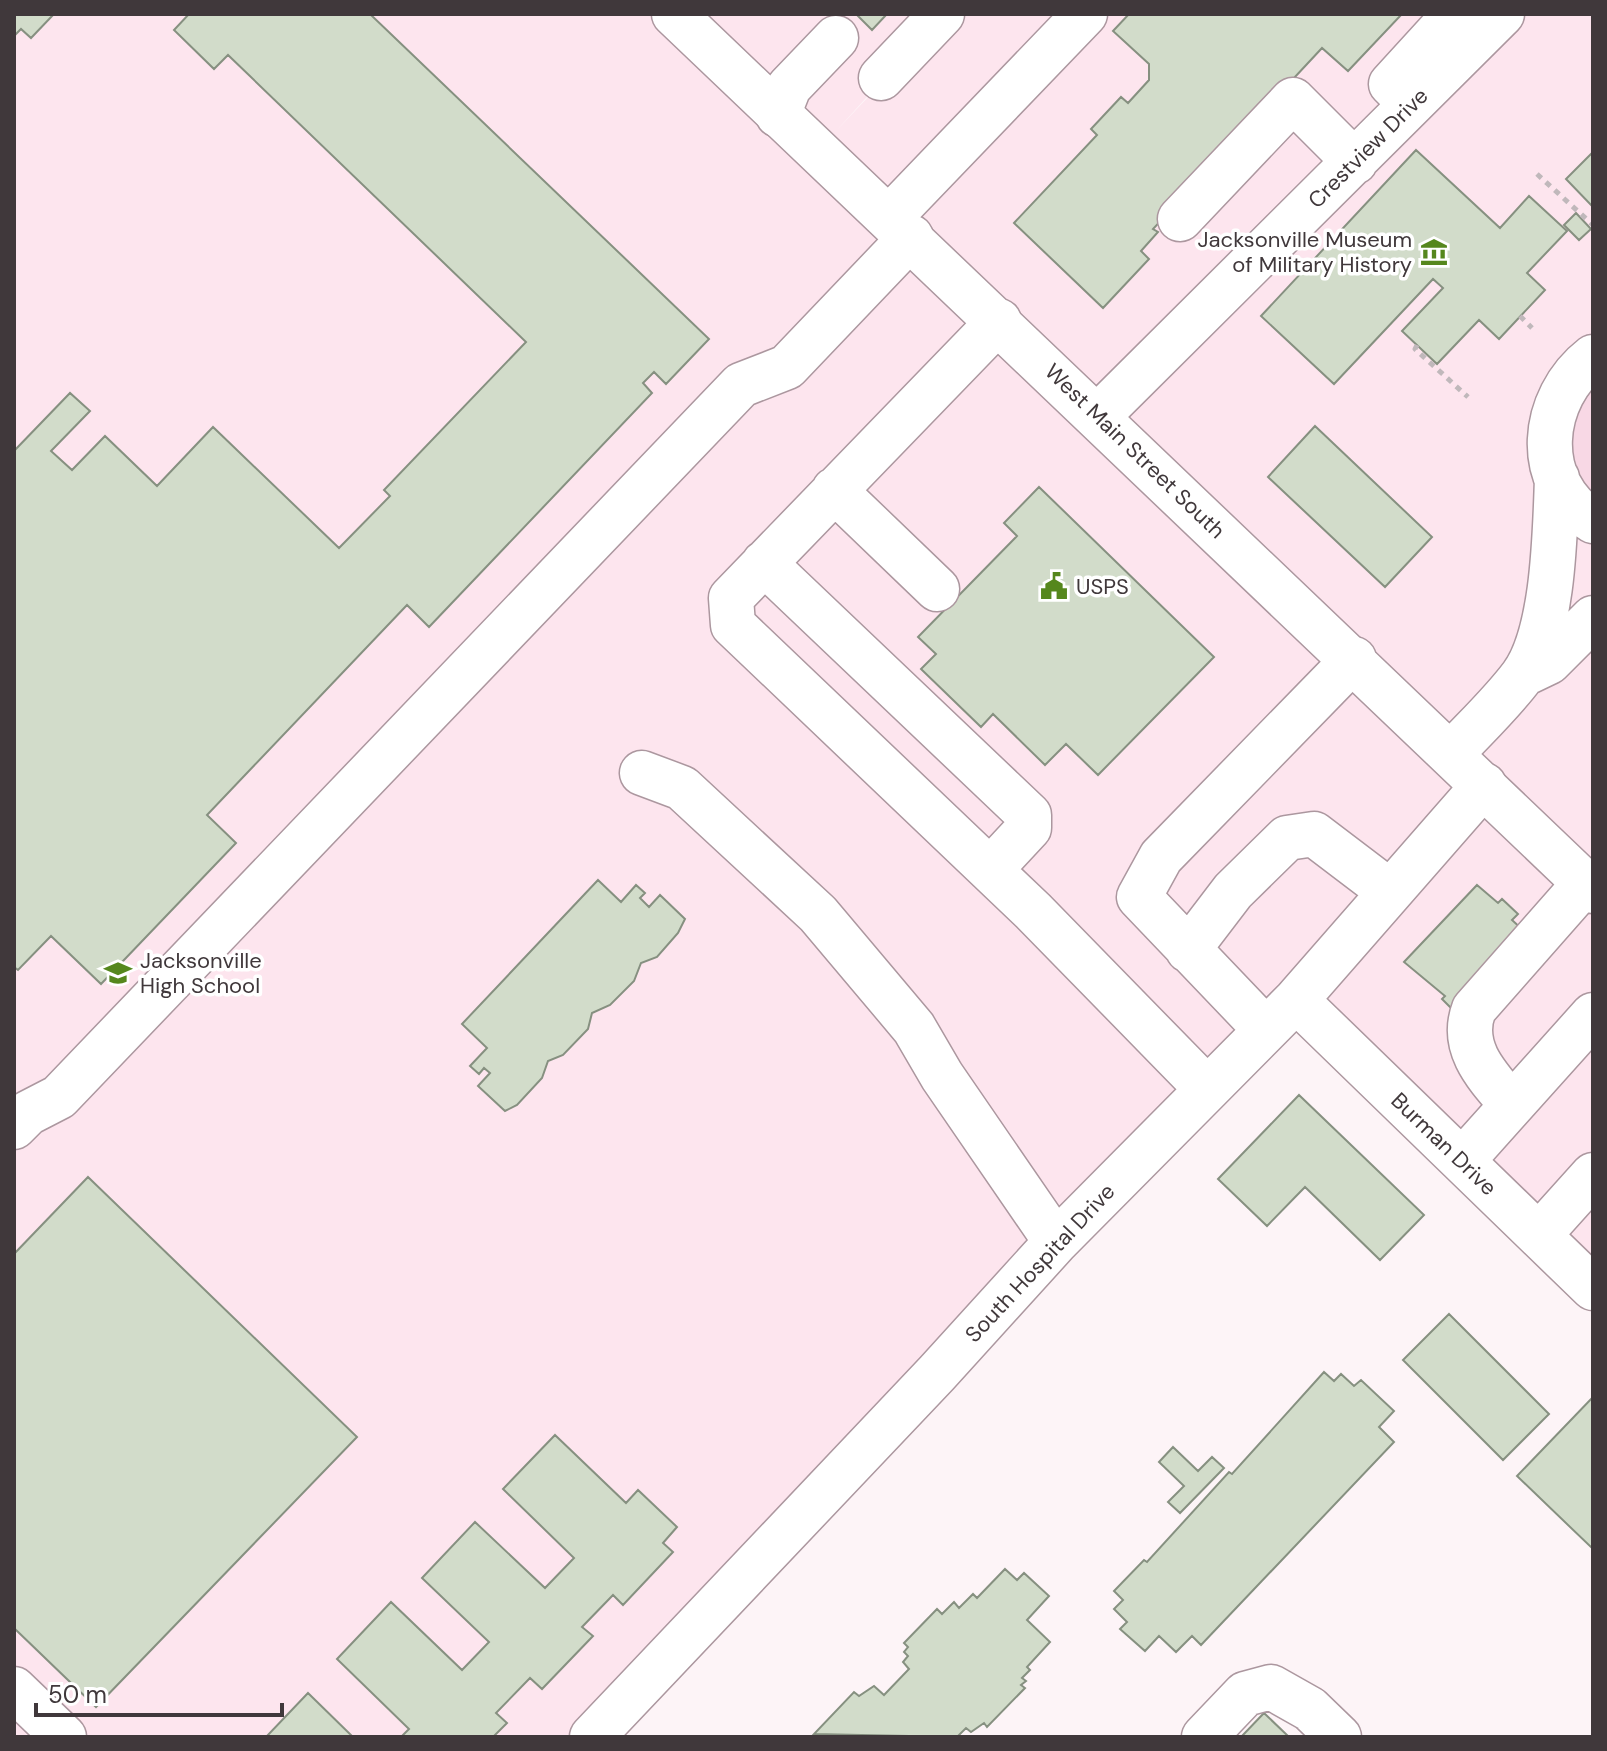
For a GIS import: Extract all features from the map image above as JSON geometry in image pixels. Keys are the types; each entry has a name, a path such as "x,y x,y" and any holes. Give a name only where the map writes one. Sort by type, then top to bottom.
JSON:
{"street":[{"name":"West Main Street South","path":"674,14 1354,659 1589,887"},
{"path":"881,78 942,14"},
{"path":"14,1127 28,1113 59,1097 741,385 787,367 900,227 1085,14"},
{"path":"1412,105 1391,84 1455,14"},
{"name":"Crestview Drive","path":"1097,417 1502,14"},
{"path":"778,115 789,87 836,38"},
{"path":"1180,219 1293,100 1355,162"},
{"path":"999,321 731,598 733,625 990,870 1207,1089"},
{"path":"1593,357 1567,383 1551,419 1549,451 1557,478 1574,510 1593,521"},
{"path":"1524,674 1544,618 1553,569 1557,478"},
{"path":"834,490 937,589"},
{"path":"764,563 1029,815 1029,828 990,870"},
{"path":"1451,754 1524,674 1549,662 1593,618"},
{"name":"Burman Drive","path":"1354,659 1161,857 1139,897 1188,950 1281,1015 1462,1161 1593,1288"},
{"path":"642,773 682,788 818,914 914,1028 942,1076 1056,1242"},
{"name":"South Hospital Drive","path":"592,1737 937,1373 1056,1242 1281,1015 1484,785"},
{"path":"1188,950 1233,891 1287,838 1314,834 1389,891"},
{"path":"1512,1105 1482,1070 1471,1045 1469,1023 1474,1009 1589,887"},
{"path":"1462,1161 1593,1015"},
{"path":"1539,1235 1588,1192"},
{"path":"1204,1737 1245,1694 1271,1687 1310,1709 1339,1737"},
{"path":"14,1689 64,1737"}],"path":[{"path":"1537,174 1593,225"},
{"path":"1520,316 1532,328"},
{"path":"1417,345 1415,349 1468,397"}],"shaded area":[{"path":"14,14 942,14 836,131 947,14 1593,14 1593,1288 1296,1001 592,1737 14,1737"},
{"path":"1586,385 1593,392 1593,500 1565,446"}],"building":[{"path":"14,14 54,14 31,38 21,29 14,36"},
{"path":"189,14 370,14 709,339 666,384 654,372 643,383 652,393 429,627 407,605 207,815 236,843 101,984 51,936 18,970 14,967 14,451 70,393 90,411 51,451 72,470 105,436 157,486 213,427 339,548 390,496 384,490 526,342 228,55 214,69 174,30"},
{"path":"856,14 887,14 872,30"},
{"path":"1129,14 1402,14 1348,71 1322,48 1153,229 1158,232 1141,251 1149,259 1103,308 1014,223 1097,135 1091,129 1121,97 1128,103 1149,80 1149,64 1113,31"},
{"name":"Jacksonville Museum of Military History","path":"1416,150 1500,228 1529,196 1567,231 1527,273 1545,290 1499,339 1479,320 1437,364 1402,331 1443,288 1433,279 1334,384 1261,316"},
{"path":"1593,152 1593,207 1566,179"},
{"path":"1576,213 1591,229 1579,240 1564,225"},
{"path":"1315,426 1432,537 1385,587 1268,477"},
{"name":"USPS","path":"1039,487 1214,657 1098,775 1066,744 1045,765 993,714 981,727 921,669 936,654 918,637 1017,536 1004,523"},
{"path":"598,880 621,902 636,885 645,893 640,898 649,907 660,895 685,919 678,933 657,957 641,963 634,981 610,1005 592,1013 588,1029 563,1055 548,1061 542,1078 517,1105 505,1111 478,1086 490,1073 484,1068 479,1074 470,1066 487,1048 462,1024"},
{"path":"1477,885 1498,903 1502,899 1518,914 1512,920 1525,932 1453,1010 1442,999 1445,996 1404,962"},
{"path":"1299,1095 1424,1215 1380,1260 1305,1187 1267,1226 1218,1179"},
{"path":"88,1177 357,1437 96,1707 14,1628 14,1254"},
{"path":"1449,1314 1549,1414 1503,1460 1403,1360"},
{"path":"1324,1372 1334,1381 1341,1374 1354,1386 1361,1380 1394,1411 1379,1427 1394,1442 1201,1645 1192,1636 1176,1652 1159,1636 1145,1651 1120,1629 1127,1622 1114,1609 1123,1600 1114,1591 1144,1560 1147,1562 1229,1472 1232,1474"},
{"path":"1593,1397 1593,1549 1517,1476"},
{"path":"555,1435 626,1503 638,1490 677,1527 663,1543 673,1552 623,1605 613,1595 582,1627 593,1636 542,1689 530,1678 496,1713 507,1723 493,1737 401,1737 409,1729 337,1659 391,1602 462,1670 489,1642 422,1578 475,1522 545,1588 574,1558 503,1489"},
{"path":"1173,1447 1198,1471 1212,1457 1224,1468 1180,1513 1168,1502 1184,1486 1159,1462"},
{"path":"1005,1569 1017,1580 1024,1573 1049,1596 1027,1620 1050,1642 1027,1667 1030,1670 1022,1678 1026,1681 1021,1685 1025,1688 987,1727 984,1723 971,1732 966,1728 957,1737 814,1734 854,1692 859,1696 874,1686 884,1695 909,1669 903,1662 908,1656 904,1652 908,1647 904,1643 937,1609 942,1614 954,1602 959,1608 973,1594 977,1598"},
{"path":"308,1693 353,1737 266,1737"},
{"path":"1264,1713 1289,1737 1241,1737"}],"place":[{"name":"Jacksonville Museum of Military History","path":"1434,252"},
{"name":"USPS","path":"1054,586"},
{"name":"Jacksonville High School","path":"118,973"}]}
